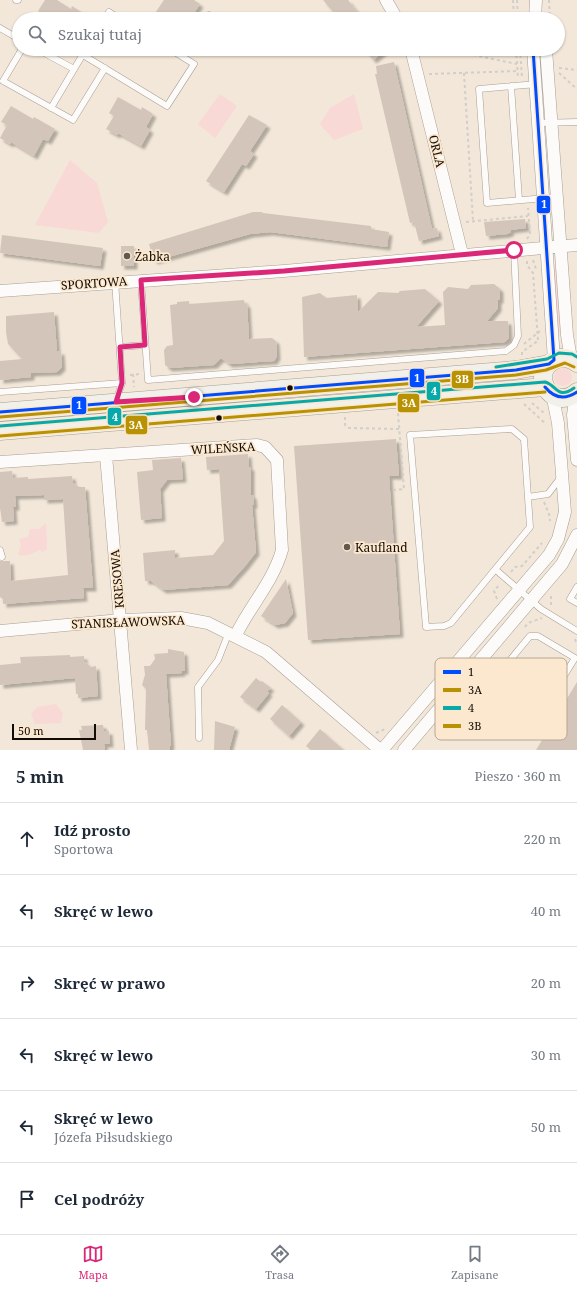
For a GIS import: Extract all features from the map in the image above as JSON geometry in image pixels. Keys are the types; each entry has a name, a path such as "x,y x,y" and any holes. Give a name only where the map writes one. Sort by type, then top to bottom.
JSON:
{"street":[{"path":"386,0 393,12"},
{"name":"ORLA","path":"413,56 462,254"},
{"path":"534,56 547,248 563,362"},
{"path":"460,658 549,555 558,539 565,512 558,424 543,375 563,362 567,334 547,56"},
{"name":"SPORTOWA","path":"0,291 284,271 462,254 577,245"},
{"path":"0,412 516,370 563,362"},
{"path":"0,431 548,391 561,398 576,393 574,415 577,460"},
{"name":"WILEŃSKA","path":"0,462 257,445 266,447 273,453 277,460 282,550 278,564 270,580 232,634"},
{"name":"KRESOWA","path":"106,455 131,750"},
{"path":"482,658 562,564 577,535"},
{"name":"STANISŁAWOWSKA","path":"0,631 121,620 181,618 208,623 266,652 381,750"},
{"path":"381,750 435,687"},
{"path":"404,750 435,713"}],"lane":[{"path":"0,28 12,35"},
{"path":"18,56 3,81 73,120 105,68"},
{"path":"50,56 74,69"},
{"path":"51,108 82,56"},
{"path":"90,56 105,68 167,106 194,64 185,56"},
{"path":"549,84 479,89 481,119 487,203 557,197"},
{"path":"511,86 519,200"},
{"path":"538,123 577,122"},
{"path":"141,280 148,380 506,351 514,345 518,336 514,250"},
{"path":"115,282 122,383 116,402"},
{"path":"120,347 145,345"},
{"path":"0,392 122,383"},
{"path":"512,429 524,439 530,527 496,570 451,623 444,626 426,627 410,435 512,429"},
{"path":"528,497 548,494 562,476"},
{"path":"0,550 2,557"},
{"path":"496,570 531,600 577,631"},
{"path":"577,587 570,599 577,603"},
{"path":"199,738 198,687 218,660 232,634"},
{"path":"512,658 530,636 538,636 576,656 567,671"}],"path":[{"path":"513,0 514,12"},
{"path":"517,0 518,12"},
{"path":"549,0 550,12"},
{"path":"478,56 517,64"},
{"path":"554,68 577,89"},
{"path":"428,74 518,71"},
{"path":"464,73 473,222"},
{"path":"466,222 528,216"},
{"path":"393,490 404,489 398,413"}],"shaded area":[{"path":"220,94 237,106 215,138 198,124"},
{"path":"354,94 363,129 334,140 320,124 330,108"},
{"path":"70,160 97,183 108,222 99,233 35,225"},
{"path":"553,269 557,269 562,332 558,332"},
{"path":"563,368 569,371 572,377 569,383 563,386 557,383 554,377 557,371"},
{"path":"46,523 47,549 43,552 39,550 29,555 18,555 21,545 19,539 28,537 30,529 39,529"},
{"path":"56,704 63,713 61,723 35,724 31,714 37,707"}],"building":[{"path":"45,0 57,0 71,9 72,6 81,12 40,12 38,11"},
{"path":"164,0 194,0 200,4 195,12 156,12"},
{"path":"323,0 348,0 357,12 333,12"},
{"path":"370,56 378,56 373,60"},
{"path":"394,62 432,229 437,228 439,236 419,241 414,222 410,223 375,74 377,74 376,66"},
{"path":"118,97 141,110 142,107 153,114 146,127 150,130 141,146 118,133 117,135 106,129 114,116 109,113"},
{"path":"11,106 33,119 34,117 55,129 48,141 43,139 34,156 11,142 10,144 0,138 7,125 1,122"},
{"path":"249,115 267,125 250,151 254,154 246,166 242,164 224,192 206,181"},
{"path":"253,212 371,226 371,229 389,232 387,247 270,232 250,234 154,261 149,244"},
{"path":"525,219 526,228 510,230 511,232 507,234 486,236 484,222"},
{"path":"2,235 103,248 100,266 0,253"},
{"name":"Żabka","path":"121,246 134,246 134,266 121,266"},
{"path":"494,284 500,289 500,300 498,300 498,308 487,321 508,321 509,338 505,342 304,357 302,297 320,293 326,298 357,295 358,312 378,292 398,293 400,291 425,289 439,301 416,327 445,325 443,292 448,287 468,289 471,285"},
{"path":"244,300 245,304 247,304 249,339 272,338 276,341 277,356 274,361 229,364 221,358 214,365 169,368 165,365 164,350 167,346 173,345 170,305 177,304 177,302 189,301 189,304"},
{"path":"54,312 57,352 61,351 62,367 57,372 31,373 31,377 0,380 0,361 22,359 8,344 6,316"},
{"name":"Kaufland","path":"396,439 399,476 389,476 400,634 308,640 294,446"},
{"path":"248,454 249,467 251,467 251,495 253,495 254,505 252,505 256,552 246,565 228,585 163,590 151,581 145,581 143,553 175,550 175,558 213,555 224,541 219,469 207,470 206,457"},
{"path":"181,458 183,479 167,480 160,489 162,518 141,520 137,472 153,470 152,460"},
{"path":"12,471 13,478 28,477 28,479 72,476 73,483 79,487 85,487 93,588 83,588 84,598 3,604 3,599 0,597 0,561 10,561 11,581 68,575 63,499 44,500 44,495 15,496 16,507 13,507 14,521 2,522 0,508 0,472"},
{"path":"286,579 293,613 285,623 275,625 261,616"},
{"path":"168,649 184,652 185,671 181,671 182,673 166,674 171,746 170,750 149,750 147,730 145,730 146,689 142,685 145,675 144,666 150,666 155,659 154,654 168,653"},
{"path":"70,655 70,657 84,656 84,661 91,667 96,666 98,696 78,698 78,694 76,694 75,678 0,685 0,665 21,663 20,657"},
{"path":"256,678 271,688 267,691 269,693 256,709 240,697"},
{"path":"577,682 577,750 536,750 542,740 567,740 567,699"},
{"path":"282,705 301,722 289,736 270,719"},
{"path":"215,721 235,727 229,750 214,750"},
{"path":"103,725 104,731 109,731 110,744 104,744 105,750 83,750 79,730 82,730 81,726"},
{"path":"320,729 344,750 311,750 306,746"}],"transit line":[{"name":"1","path":"533,56 554,360"},
{"name":"4","path":"496,367 547,359 559,353 572,354 577,357"},
{"name":"1","path":"0,412 516,370 549,364 554,360"},
{"name":"3B","path":"0,417 516,375 546,370 565,363 574,367"},
{"name":"4","path":"0,426 545,382 558,391 564,393 574,388"},
{"name":"1","path":"545,387 552,394 560,397 573,395 577,392"},
{"name":"3A","path":"0,436 545,392"}],"place":[{"name":"Żabka","path":"127,256"},
{"name":"Kaufland","path":"347,547"}],"route":[{"path":"194,397 116,402 122,383 120,347 145,345 141,280 284,271 514,250"}]}
